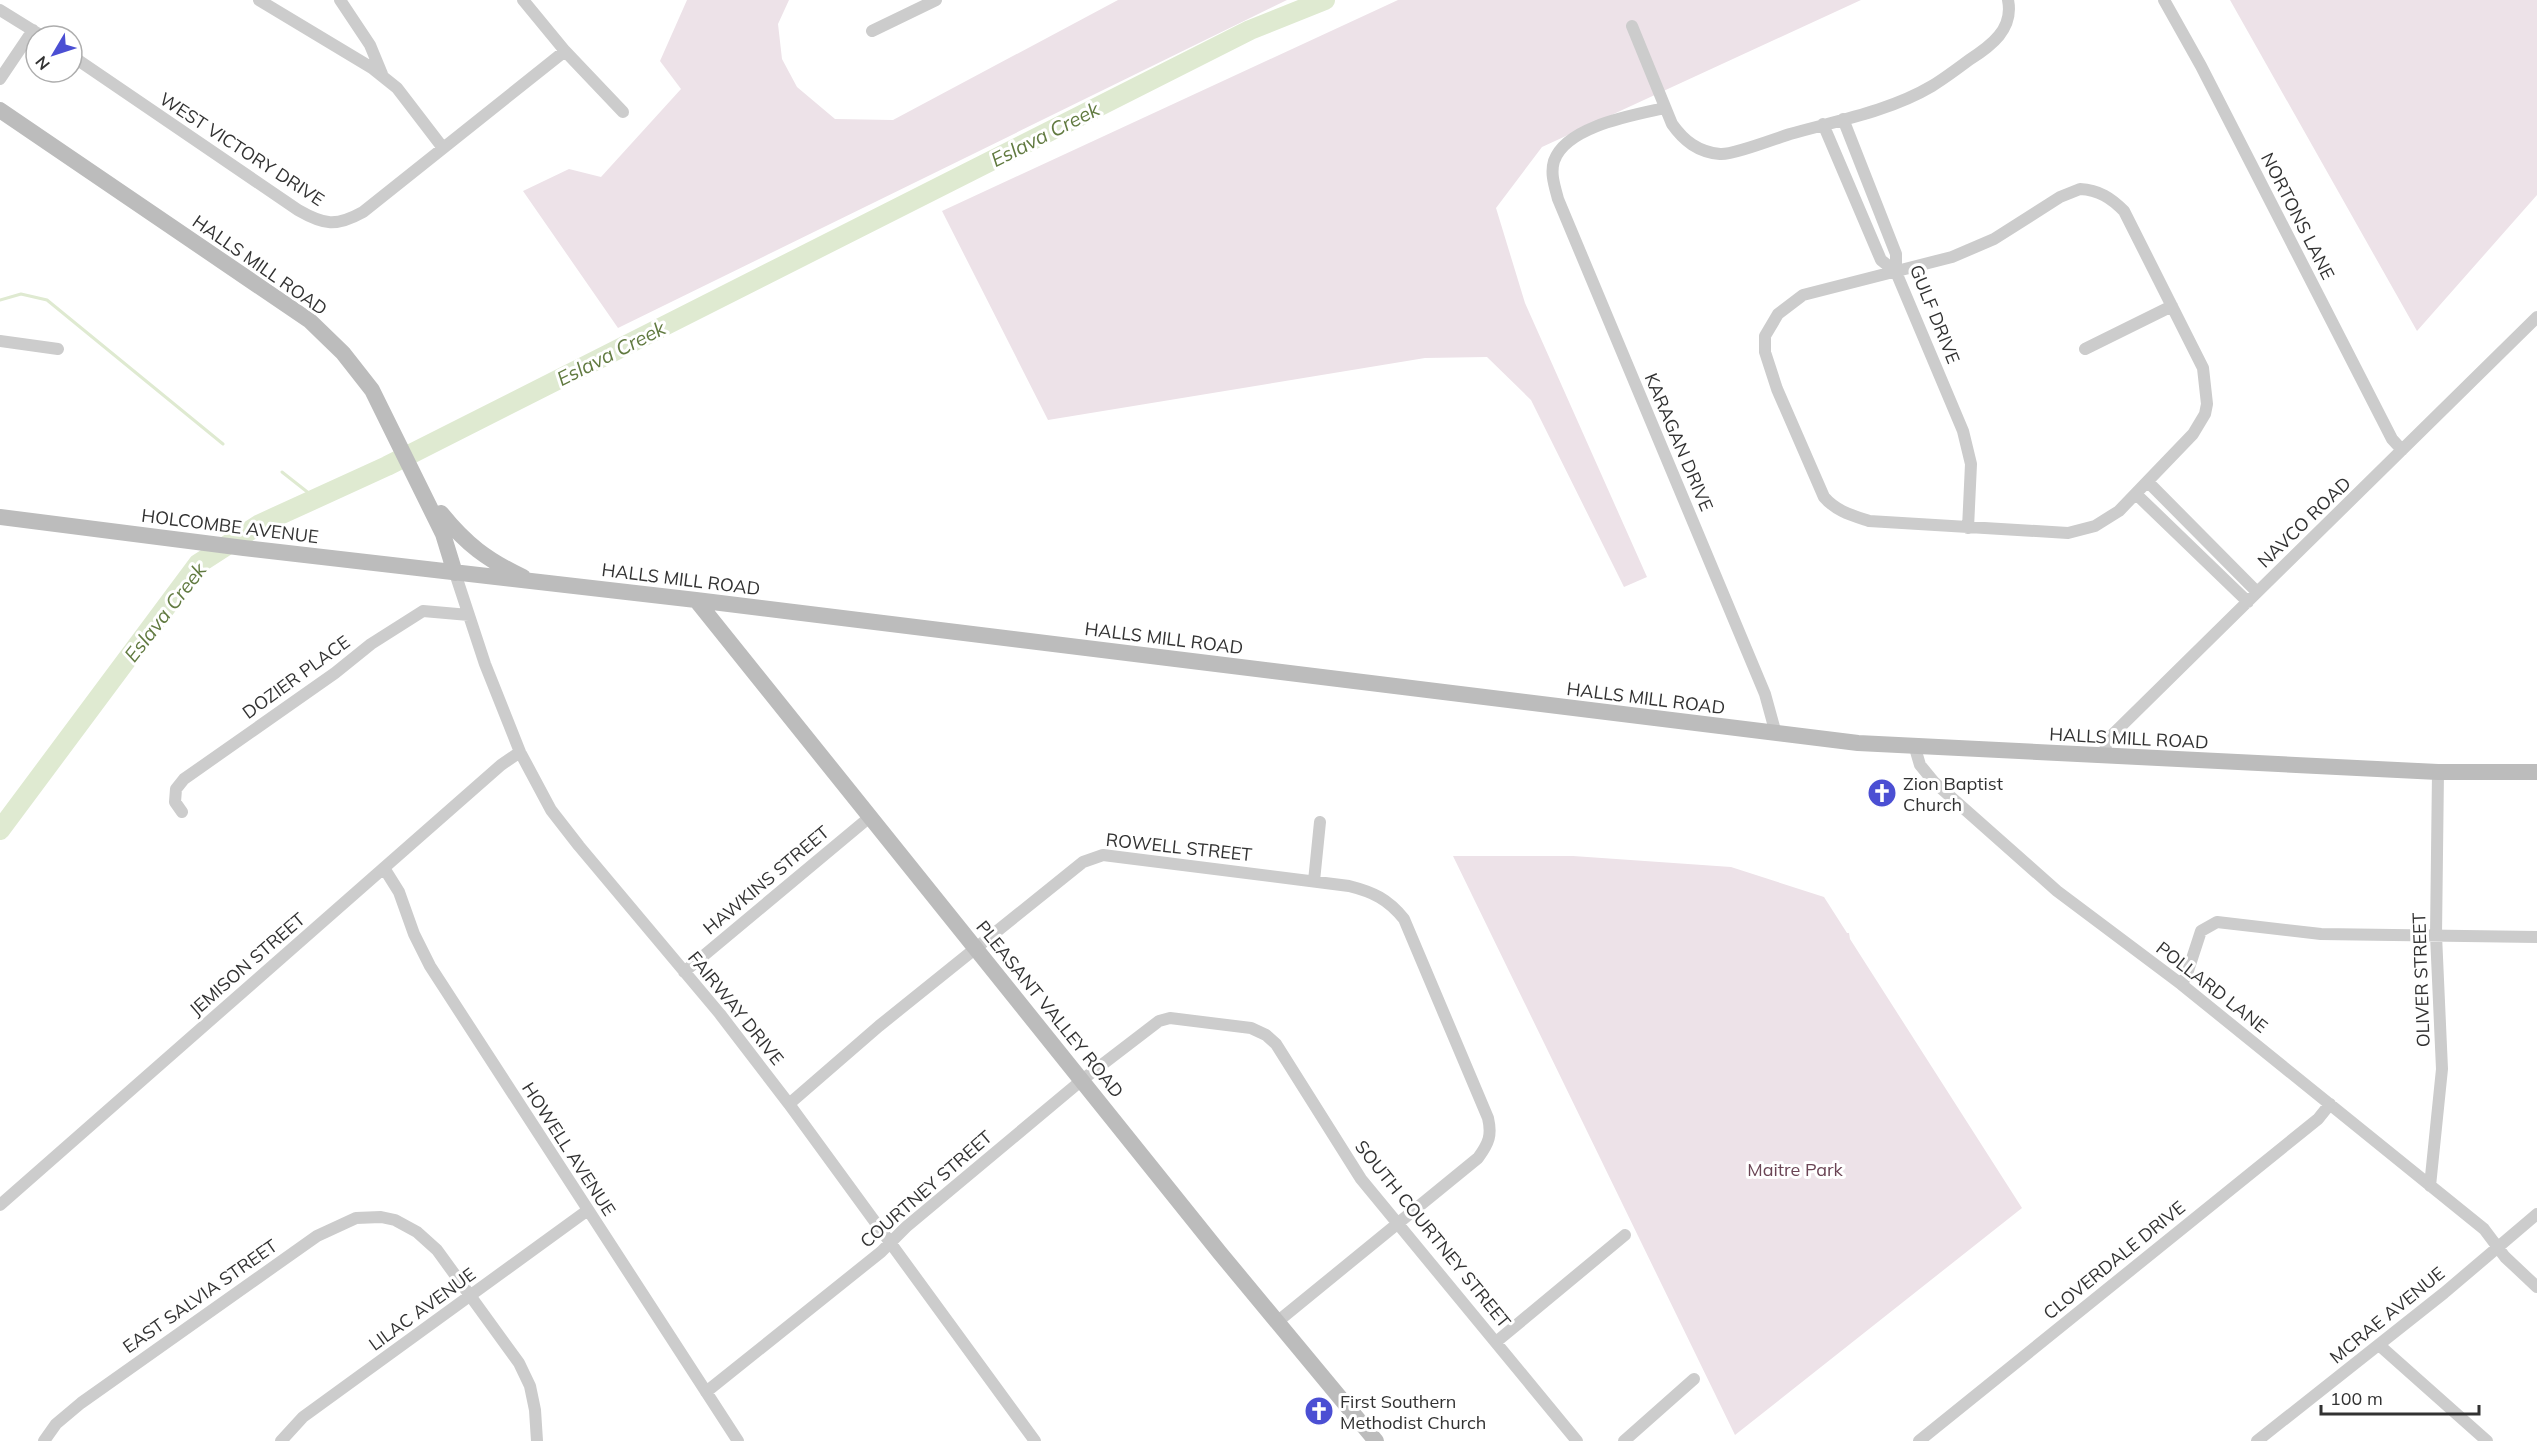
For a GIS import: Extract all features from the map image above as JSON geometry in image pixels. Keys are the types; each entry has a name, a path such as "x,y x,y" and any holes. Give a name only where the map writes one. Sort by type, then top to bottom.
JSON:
{"street":[{"path":"259,0 384,77 397,88 443,148"},
{"path":"340,0 370,45 384,77"},
{"path":"523,0 564,51 623,112"},
{"path":"872,32 936,0"},
{"path":"1632,26 1665,108 1681,137 1694,147 1722,154 1843,119 1931,87 1992,45 2003,32 2010,8 2008,0"},
{"name":"NORTONS LANE","path":"2169,2 2392,439 2402,450"},
{"path":"0,10 24,25"},
{"path":"0,79 24,50"},
{"name":"WEST VICTORY DRIVE","path":"84,64 298,210 316,221 329,224 350,219 363,212 564,51"},
{"name":"KARAGAN DRIVE","path":"1665,108 1627,116 1576,136 1558,152 1553,163 1553,177 1558,198 1765,694 1776,734"},
{"name":"HALLS MILL ROAD","path":"0,110 310,321 343,353 372,390 443,534 455,573 696,600 1776,734 1915,748 2438,772 2537,772"},
{"name":"GULF DRIVE","path":"1843,119 1896,254 1896,272 1963,431 1971,464 1968,528"},
{"path":"1823,124 1881,260 1896,272"},
{"path":"2080,189 2092,190 2114,201 2124,212 2172,306 2203,368 2207,392 2205,414 2193,434 2136,494 2107,519 2068,533 1869,521 1831,506 1824,497 1776,389 1765,352 1766,336 1771,324 1784,308 1803,295 1896,272 1952,257 1994,238 2033,216 2060,197 2080,189"},
{"path":"1858,206 1874,199"},
{"path":"2085,349 2172,306"},
{"name":"NAVCO ROAD","path":"2103,756 2108,739 2537,316"},
{"path":"0,341 58,349"},
{"path":"2148,482 2258,592"},
{"path":"420,487 458,534 473,548 494,563 535,582"},
{"path":"2136,494 2248,602"},
{"name":"HOLCOMBE AVENUE","path":"0,517 244,548 421,567 455,573"},
{"name":"FAIRWAY DRIVE","path":"455,573 485,664 520,752 551,810 789,1104 1035,1441"},
{"name":"PLEASANT VALLEY ROAD","path":"696,600 1277,1322 1376,1441"},
{"name":"DOZIER PLACE","path":"182,812 175,802 176,789 184,780 335,673 371,644 423,611 470,615"},
{"name":"POLLARD LANE","path":"1915,748 1920,765 1964,810 2057,891 2181,984 2484,1229 2505,1257 2537,1287"},
{"name":"JEMISON STREET","path":"0,1205 501,765 520,752"},
{"name":"OLIVER STREET","path":"2430,1186 2442,1069 2436,935 2438,772"},
{"name":"HAWKINS STREET","path":"684,972 871,816"},
{"path":"1314,881 1320,822"},
{"name":"ROWELL STREET","path":"789,1104 976,947 1083,861 1103,855 1314,881 1349,886 1374,893 1400,913 1421,955 1488,1118 1491,1132 1488,1145 1478,1158 1277,1322"},
{"name":"HOWELL AVENUE","path":"384,868 399,892 414,934 430,966 738,1441"},
{"path":"2181,984 2186,977 2201,931 2217,922 2321,934 2537,937"},
{"name":"SOUTH COURTNEY STREET","path":"1082,1080 1147,1028 1170,1018 1251,1028 1266,1035 1285,1055 1361,1179 1577,1441"},
{"name":"COURTNEY STREET","path":"706,1392 891,1242 1082,1080"},
{"name":"CLOVERDALE DRIVE","path":"1919,1441 2318,1119 2330,1104"},
{"name":"LILAC AVENUE","path":"281,1441 303,1417 588,1210"},
{"name":"MCRAE AVENUE","path":"2257,1441 2379,1345 2537,1214"},
{"name":"EAST SALVIA STREET","path":"44,1441 56,1424 81,1403 317,1236 356,1218 381,1217 395,1220 417,1232 437,1250 470,1296"},
{"path":"1496,1342 1625,1235"},
{"path":"470,1296 519,1364 530,1386 535,1410 537,1441"},
{"path":"2379,1345 2487,1441"},
{"path":"1624,1441 1694,1379"}],"green space":[{"path":"687,0 789,0 778,24 782,59 797,87 835,119 893,120 1118,0 1287,0 618,328 523,191 569,169 601,177 681,89 660,61"},
{"path":"1398,0 1861,0 1542,147 1496,208 1525,303 1647,577 1624,587 1531,400 1487,357 1425,358 1048,420 942,211"},
{"path":"2230,0 2537,0 2537,195 2417,331"},
{"name":"Maitre Park","path":"1453,856 1573,856 1731,867 1824,897 2022,1208 1735,1435"}],"waterway":[{"name":"Eslava Creek","path":"0,830 198,564 260,524 387,466 1250,30 1325,0"},
{"path":"0,300 21,294 47,300 223,444"},
{"path":"282,472 315,498"}],"place":[{"name":"Zion Baptist Church","path":"1882,793"},
{"name":"First Southern Methodist Church","path":"1319,1411"}]}
